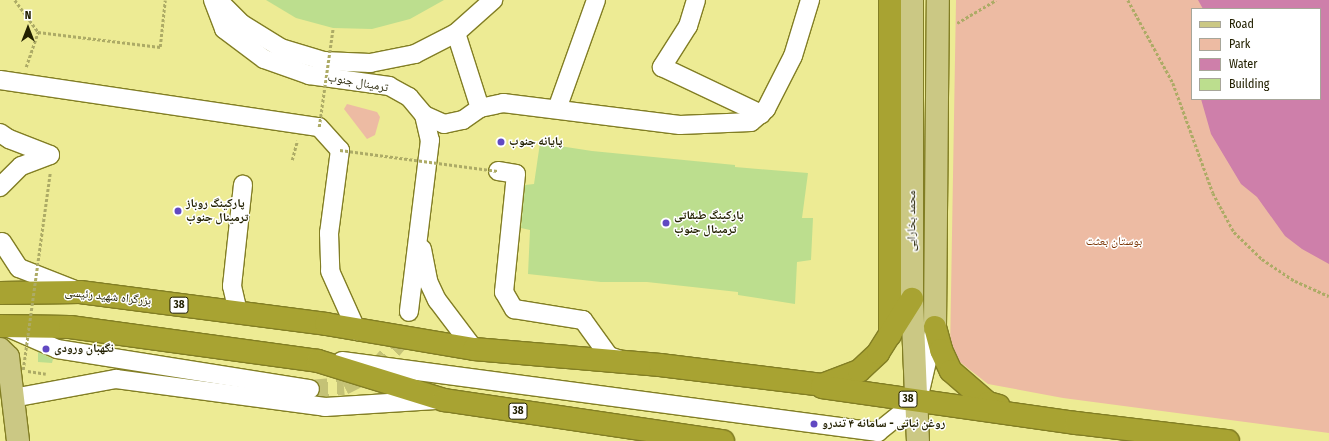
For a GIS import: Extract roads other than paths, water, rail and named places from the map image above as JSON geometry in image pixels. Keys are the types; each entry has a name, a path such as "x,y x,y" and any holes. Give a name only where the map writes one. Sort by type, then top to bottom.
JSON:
{"highway":[{"path":"890,0 890,336"},
{"name":"بزرگراه شهید رئیسی","path":"0,293 80,292 326,324 357,331"},
{"path":"740,375 822,385 859,371 878,354 912,299"},
{"name":"38","path":"2,323 70,327 318,361 444,400 723,441"},
{"path":"935,327 941,350 951,371 988,403 1076,423"},
{"name":"38","path":"357,331 474,349 740,375 1076,423 1228,441"}],"main road":[{"name":"محمد بخارایی","path":"912,0 912,299 914,378 918,400 918,441"},
{"name":"محمد بخارایی","path":"935,327 938,0"},
{"path":"0,349 8,357 18,441"}],"street":[{"name":"ترمینال جنوب","path":"213,0 224,29 264,59 309,75 389,86 409,97 424,115 430,140 409,312"},
{"path":"218,0 242,24 281,48 324,62 370,63 415,54 456,33 493,0"},
{"path":"557,110 596,0"},
{"path":"696,0 688,26 662,67 761,114"},
{"path":"424,115 444,124 463,120 480,108 504,103 680,125 752,122 761,114 774,95 793,56 810,0"},
{"path":"456,33 480,108"},
{"path":"0,80 319,127 340,150 329,233 330,271 357,331"},
{"path":"0,132 9,139 50,155 20,166 0,187"},
{"path":"498,171 516,174 504,292 514,309 583,320 609,356 634,364"},
{"path":"238,312 232,286 242,185"},
{"path":"419,231 428,281 438,300 474,349"},
{"path":"1,241 19,268 80,292"},
{"path":"2,323 878,432 918,400 935,327"},
{"path":"2,323 57,349 310,389"},
{"path":"13,398 116,379 325,407 444,400"}],"water":[{"path":"1198,0 1329,0 1329,264 1302,249 1285,236 1257,197 1241,184 1211,134 1201,100 1321,100 1321,8 1202,8"}],"tunnel":[{"path":"310,389 344,386 375,370 398,344 409,312"}],"place":[{"name":"پایانه جنوب","path":"501,142"},
{"name":"پارکینگ روباز ترمینال جنوب","path":"178,211"},
{"name":"پارکینگ طبقاتی ترمینال جنوب","path":"666,223"},
{"name":"نگهبان ورودی","path":"46,349"},
{"name":"روغن نباتی - سامانه ۴ تندرو","path":"814,424"}],"park label":[{"name":"بوستان بعثت","path":"1114,242"}]}
